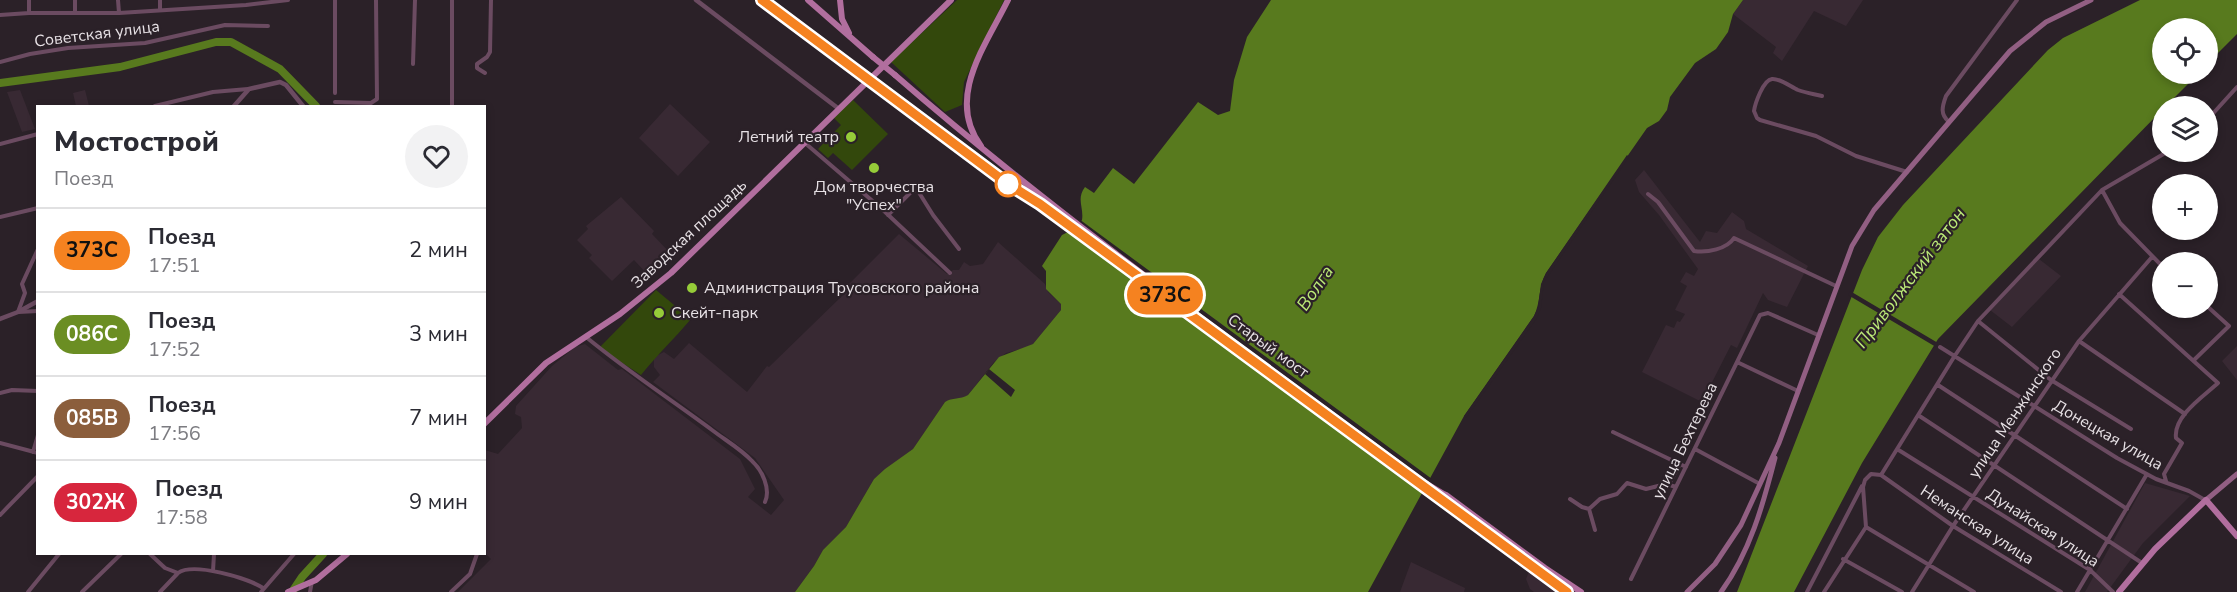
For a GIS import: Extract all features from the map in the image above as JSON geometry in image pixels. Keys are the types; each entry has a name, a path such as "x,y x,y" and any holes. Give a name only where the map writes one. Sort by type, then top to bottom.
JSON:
{"main road":[{"path":"808,0 994,159"},
{"path":"840,0 844,26 855,41"},
{"name":"Заводская площадь","path":"486,422 546,363 635,303 671,273 951,0"},
{"path":"994,159 973,134 967,116 966,96 972,73 1008,0"},
{"path":"1687,592 1715,564 1730,544 1760,484 1779,443 1852,246 1874,210 2010,51 2046,22 2091,0"},
{"name":"Старый мост","path":"994,159 1089,235 1422,481 1447,496 1581,592"},
{"path":"1723,591 1738,564 1761,511 1779,443"},
{"path":"2119,592 2142,563 2181,522 2237,474"},
{"path":"2206,500 2237,536"},
{"path":"288,592 314,580 346,555"}],"street":[{"path":"29,0 29,13"},
{"path":"75,0 75,12"},
{"path":"118,0 119,13"},
{"path":"159,0 160,9"},
{"path":"204,0 204,8"},
{"path":"0,15 119,13 288,0"},
{"path":"334,0 335,93"},
{"path":"335,102 371,103 377,99 376,0"},
{"path":"413,63 415,0"},
{"path":"452,0 452,105"},
{"path":"485,73 477,68 477,63 487,57 490,52 490,0"},
{"path":"696,0 839,109"},
{"path":"1949,122 1943,117 1942,108 1946,96 2017,0"},
{"name":"Советская улица","path":"0,62 68,48 145,43 225,25 268,26"},
{"path":"1822,96 1798,90 1776,79 1771,79 1767,81 1762,90 1754,111 1756,118 1760,120 1816,136 1856,156 1907,172"},
{"path":"159,105 213,92 283,83 302,105"},
{"path":"2218,108 2237,87"},
{"path":"235,105 249,89"},
{"path":"0,144 36,135"},
{"path":"805,143 950,273"},
{"path":"1807,592 1865,480 1871,474 1881,475 1978,321 2102,190 2152,161"},
{"path":"2102,190 2115,216 2152,257"},
{"path":"888,215 912,191 918,191 959,249"},
{"path":"1648,194 1658,202 1694,250 1701,252 1725,247 1734,238 1836,286"},
{"path":"0,217 36,208"},
{"path":"18,312 25,293 22,284 36,253"},
{"name":"улица Менжинского","path":"1912,592 1928,564 2051,380 2079,341 2152,257"},
{"path":"2119,294 2218,383 2185,414 2175,432 2176,438 2181,443 2164,474 2166,482"},
{"path":"0,319 36,302"},
{"path":"18,312 36,311"},
{"name":"улица Бехтерева","path":"1631,579 1758,318 1768,313 1818,335"},
{"path":"2194,360 2229,326 2218,316"},
{"path":"1978,321 2051,380 2131,429"},
{"path":"586,337 625,369 752,460 762,474 768,493 765,502"},
{"path":"2079,341 2185,414"},
{"name":"Донецкая улица","path":"1940,347 2116,458 2206,500"},
{"path":"1737,362 1798,391"},
{"path":"1938,385 2127,509"},
{"path":"0,393 12,390 36,391"},
{"path":"1918,415 2142,563"},
{"path":"1612,432 1686,467"},
{"path":"0,443 35,453"},
{"path":"1695,449 1760,484"},
{"name":"Дунайская улица","path":"1897,449 2090,570 2113,592"},
{"path":"1669,484 1680,464"},
{"path":"2077,592 2148,474"},
{"name":"Неманская улица","path":"1881,475 1953,526 2061,592"},
{"path":"0,515 36,478"},
{"path":"1832,592 1825,590 1843,559 1866,527 1863,496 1865,480"},
{"path":"1589,509 1600,499 1617,494 1627,483 1646,489 1669,484 1676,487"},
{"path":"1570,499 1589,509"},
{"path":"1589,509 1595,531"},
{"path":"1866,527 1974,592"},
{"path":"28,592 58,555"},
{"path":"82,592 120,555"},
{"path":"151,555 165,568 178,573"},
{"path":"213,571 214,555"},
{"path":"160,592 178,573 187,568 213,571 254,582 262,590 293,555"},
{"path":"451,592 470,574 477,555"},
{"path":"1843,559 1902,592"},
{"path":"310,592 314,580"}],"shaded area":[{"path":"957,0 1004,0 964,82 962,105 945,112 891,62"},
{"path":"1743,0 1863,0 1846,26 1814,11 1782,61 1773,53 1776,47 1733,14"},
{"path":"20,90 35,129 22,132 7,92"},
{"path":"85,90 89,105 76,105 73,93"},
{"path":"853,100 888,134 852,170 833,153 828,158 818,149 841,125 834,118"},
{"path":"670,104 710,142 678,176 639,138"},
{"path":"1644,170 1700,242 1706,231 1717,233 1732,212 1744,221 1746,229 1808,266 1787,307 1768,300 1763,293 1737,348 1731,345 1702,402 1642,372 1666,325 1674,328 1677,321 1680,322 1685,314 1675,310 1687,286 1680,282 1686,272 1694,276 1698,269 1659,215 1639,192 1635,180"},
{"path":"621,197 654,231 652,234 671,254 649,276 634,260 612,281 589,258 592,255 577,240 588,229 586,226"},
{"path":"899,234 947,274 953,270 959,270 964,262 970,266 983,264 998,242 1045,284 1048,292 1061,304 1061,310 1033,344 1006,353 994,362 968,395 945,402 913,449 874,479 846,527 823,550 795,592 458,592 491,559 486,554 486,450 498,454 522,428 521,417 515,414 516,406 552,366 575,347 585,344 618,370 622,369 740,459 755,489 748,497 771,515 784,500 755,458 653,382 660,375 654,367 654,357 664,352 674,359 689,343 747,392 767,366 769,367 843,295 841,292"},
{"path":"2039,259 2061,276 2012,327 1990,310"},
{"path":"656,290 691,319 641,375 599,348"},
{"path":"2237,346 2237,380 2222,361"},
{"path":"2145,483 2190,496 2143,543 2107,592 2085,592"},
{"path":"1411,562 1465,588 1464,592 1400,592"},
{"path":"1530,569 1541,576 1544,572 1574,592 1534,592 1530,589 1526,579"}],"water":[{"name":"Волга","path":"1271,0 1743,0 1733,14 1728,32 1716,49 1695,63 1670,97 1667,110 1659,121 1647,128 1546,273 1534,316 1464,416 1368,592 795,592 823,550 846,527 874,479 913,449 945,402 968,395 999,357 1033,344 1061,310 1061,304 1046,289 1046,271 1042,266 1062,235 1076,228 1082,220 1081,195 1085,187 1094,193 1113,168 1134,184 1198,102 1218,115 1230,111 1234,80 1247,37"},
{"name":"Приволжский затон","path":"2140,0 2237,0 2237,34 2218,53 2218,18 2152,18 2152,84 2188,84 2176,96 2152,96 2152,120 1938,339 1862,463 1794,592 1737,592 1862,270 1878,237 1903,205 2048,50 2063,38"}],"pier":[{"path":"1627,155 1629,157 1544,282 1541,308 1537,318 1466,418 1464,416 1534,316 1538,307 1541,284 1546,273"},
{"path":"1079,219 1432,479 1426,490 1070,228"},
{"path":"1850,291 1938,343 1936,347 1848,295"},
{"path":"989,369 1015,390 1011,397 985,374"}],"waterway":[{"path":"0,83 120,67 216,42 231,42 280,69 315,105"},
{"path":"292,592 322,555"}],"railway":[{"path":"762,0 1008,184 1040,204 1567,592"}],"train":[{"name":"373C","path":"762,0 1008,184 1040,204 1567,592"}],"place":[{"name":"Летний театр","path":"851,137"},
{"name":"Дом творчества \"Успех\"","path":"874,168"},
{"name":"Администрация Трусовского района","path":"692,288"},
{"name":"Скейт-парк","path":"659,313"}]}
